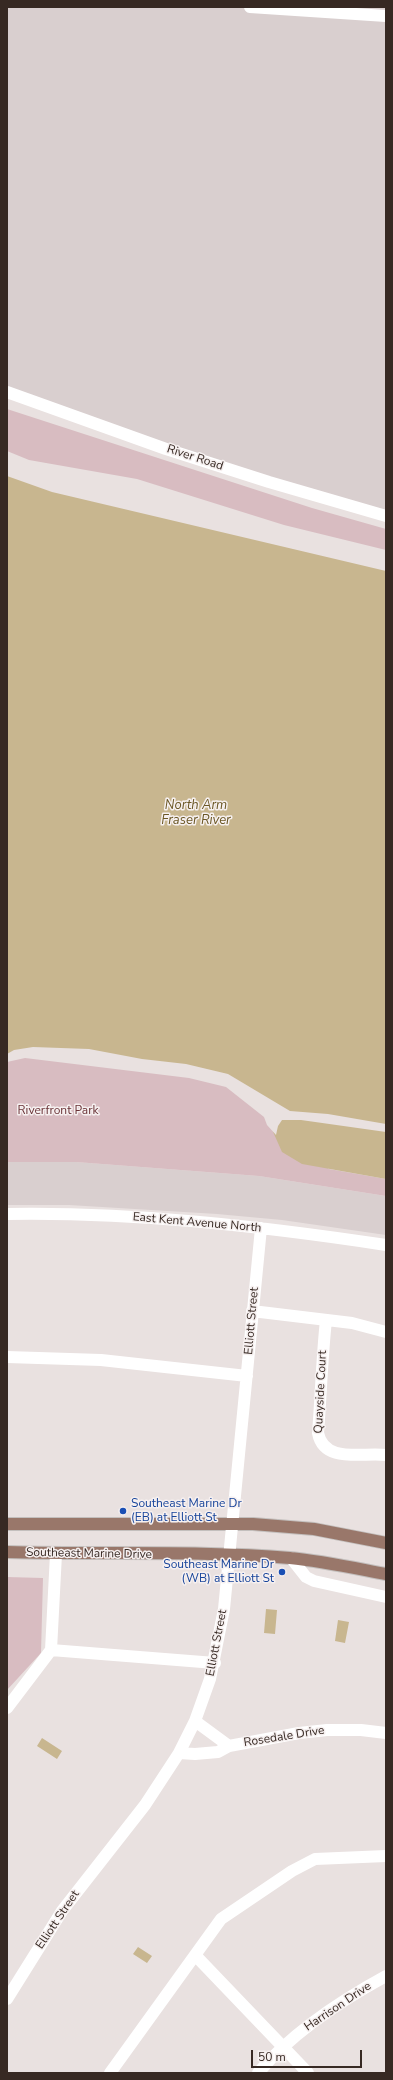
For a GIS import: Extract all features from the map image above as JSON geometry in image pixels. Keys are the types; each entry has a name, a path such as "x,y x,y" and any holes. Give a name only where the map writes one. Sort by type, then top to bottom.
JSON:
{"main road":[{"path":"7,1524 232,1524 314,1529 386,1543"},
{"name":"Southeast Marine Drive","path":"7,1552 56,1554 229,1555 291,1558 330,1563 386,1574"}],"street":[{"path":"250,7 386,16"},
{"name":"River Road","path":"7,392 173,451 269,482 386,516"},
{"name":"East Kent Avenue North","path":"7,1214 105,1215 261,1228 386,1245"},
{"name":"Elliott Street","path":"7,1999 62,1911 145,1805 180,1753 195,1721 215,1663 224,1609 261,1228"},
{"path":"252,1311 352,1323 386,1332"},
{"name":"Quayside Court","path":"326,1320 321,1368 322,1381 318,1433 319,1439 322,1445 335,1453 386,1455"},
{"path":"7,1357 101,1360 247,1376"},
{"path":"7,1708 51,1650 56,1554"},
{"path":"291,1558 306,1577 314,1581 386,1597"},
{"path":"51,1650 215,1663"},
{"name":"Rosedale Drive","path":"195,1721 229,1746"},
{"name":"Rosedale Drive","path":"180,1753 195,1754 218,1752 229,1746 299,1733 327,1730 361,1730 386,1734"},
{"path":"110,2073 221,1919 292,1871 315,1859 386,1856"},
{"path":"195,1955 308,2073"},
{"name":"Harrison Drive","path":"258,2073 282,2046 356,1992 386,1976"}],"shaded area":[{"path":"7,7 386,7 386,516 7,392"},
{"path":"7,1162 76,1162 259,1176 386,1196 386,1235 282,1220 217,1214 69,1205 7,1205"}],"green space":[{"path":"7,409 312,508 386,529 386,550 284,525 137,479 29,460 7,451"},
{"name":"Riverfront Park","path":"25,1056 189,1077 227,1085 329,1169 386,1179 386,1196 259,1176 76,1162 7,1162 7,1060"},
{"path":"7,1577 43,1578 41,1653 7,1690"}],"water":[{"name":"North Arm Fraser River","path":"7,476 52,492 386,571 386,1179 302,1164 282,1152 266,1116 227,1085 189,1077 25,1056 7,1060"},
{"path":"266,1609 277,1610 275,1634 264,1633"},
{"path":"338,1620 349,1622 345,1643 335,1641"},
{"path":"42,1738 62,1751 57,1759 37,1746"},
{"path":"138,1947 152,1956 147,1963 133,1954"}],"pier":[{"path":"33,1047 89,1049 142,1059 186,1064 228,1074 290,1111 328,1114 386,1124 386,1132 301,1120 282,1120 278,1126 276,1135 267,1125 264,1117 226,1087 189,1078 25,1058 7,1062 7,1054 14,1050"}],"place":[{"name":"Southeast Marine Dr (EB) at Elliott St","path":"123,1511"},
{"name":"Southeast Marine Dr (WB) at Elliott St","path":"282,1572"}]}
